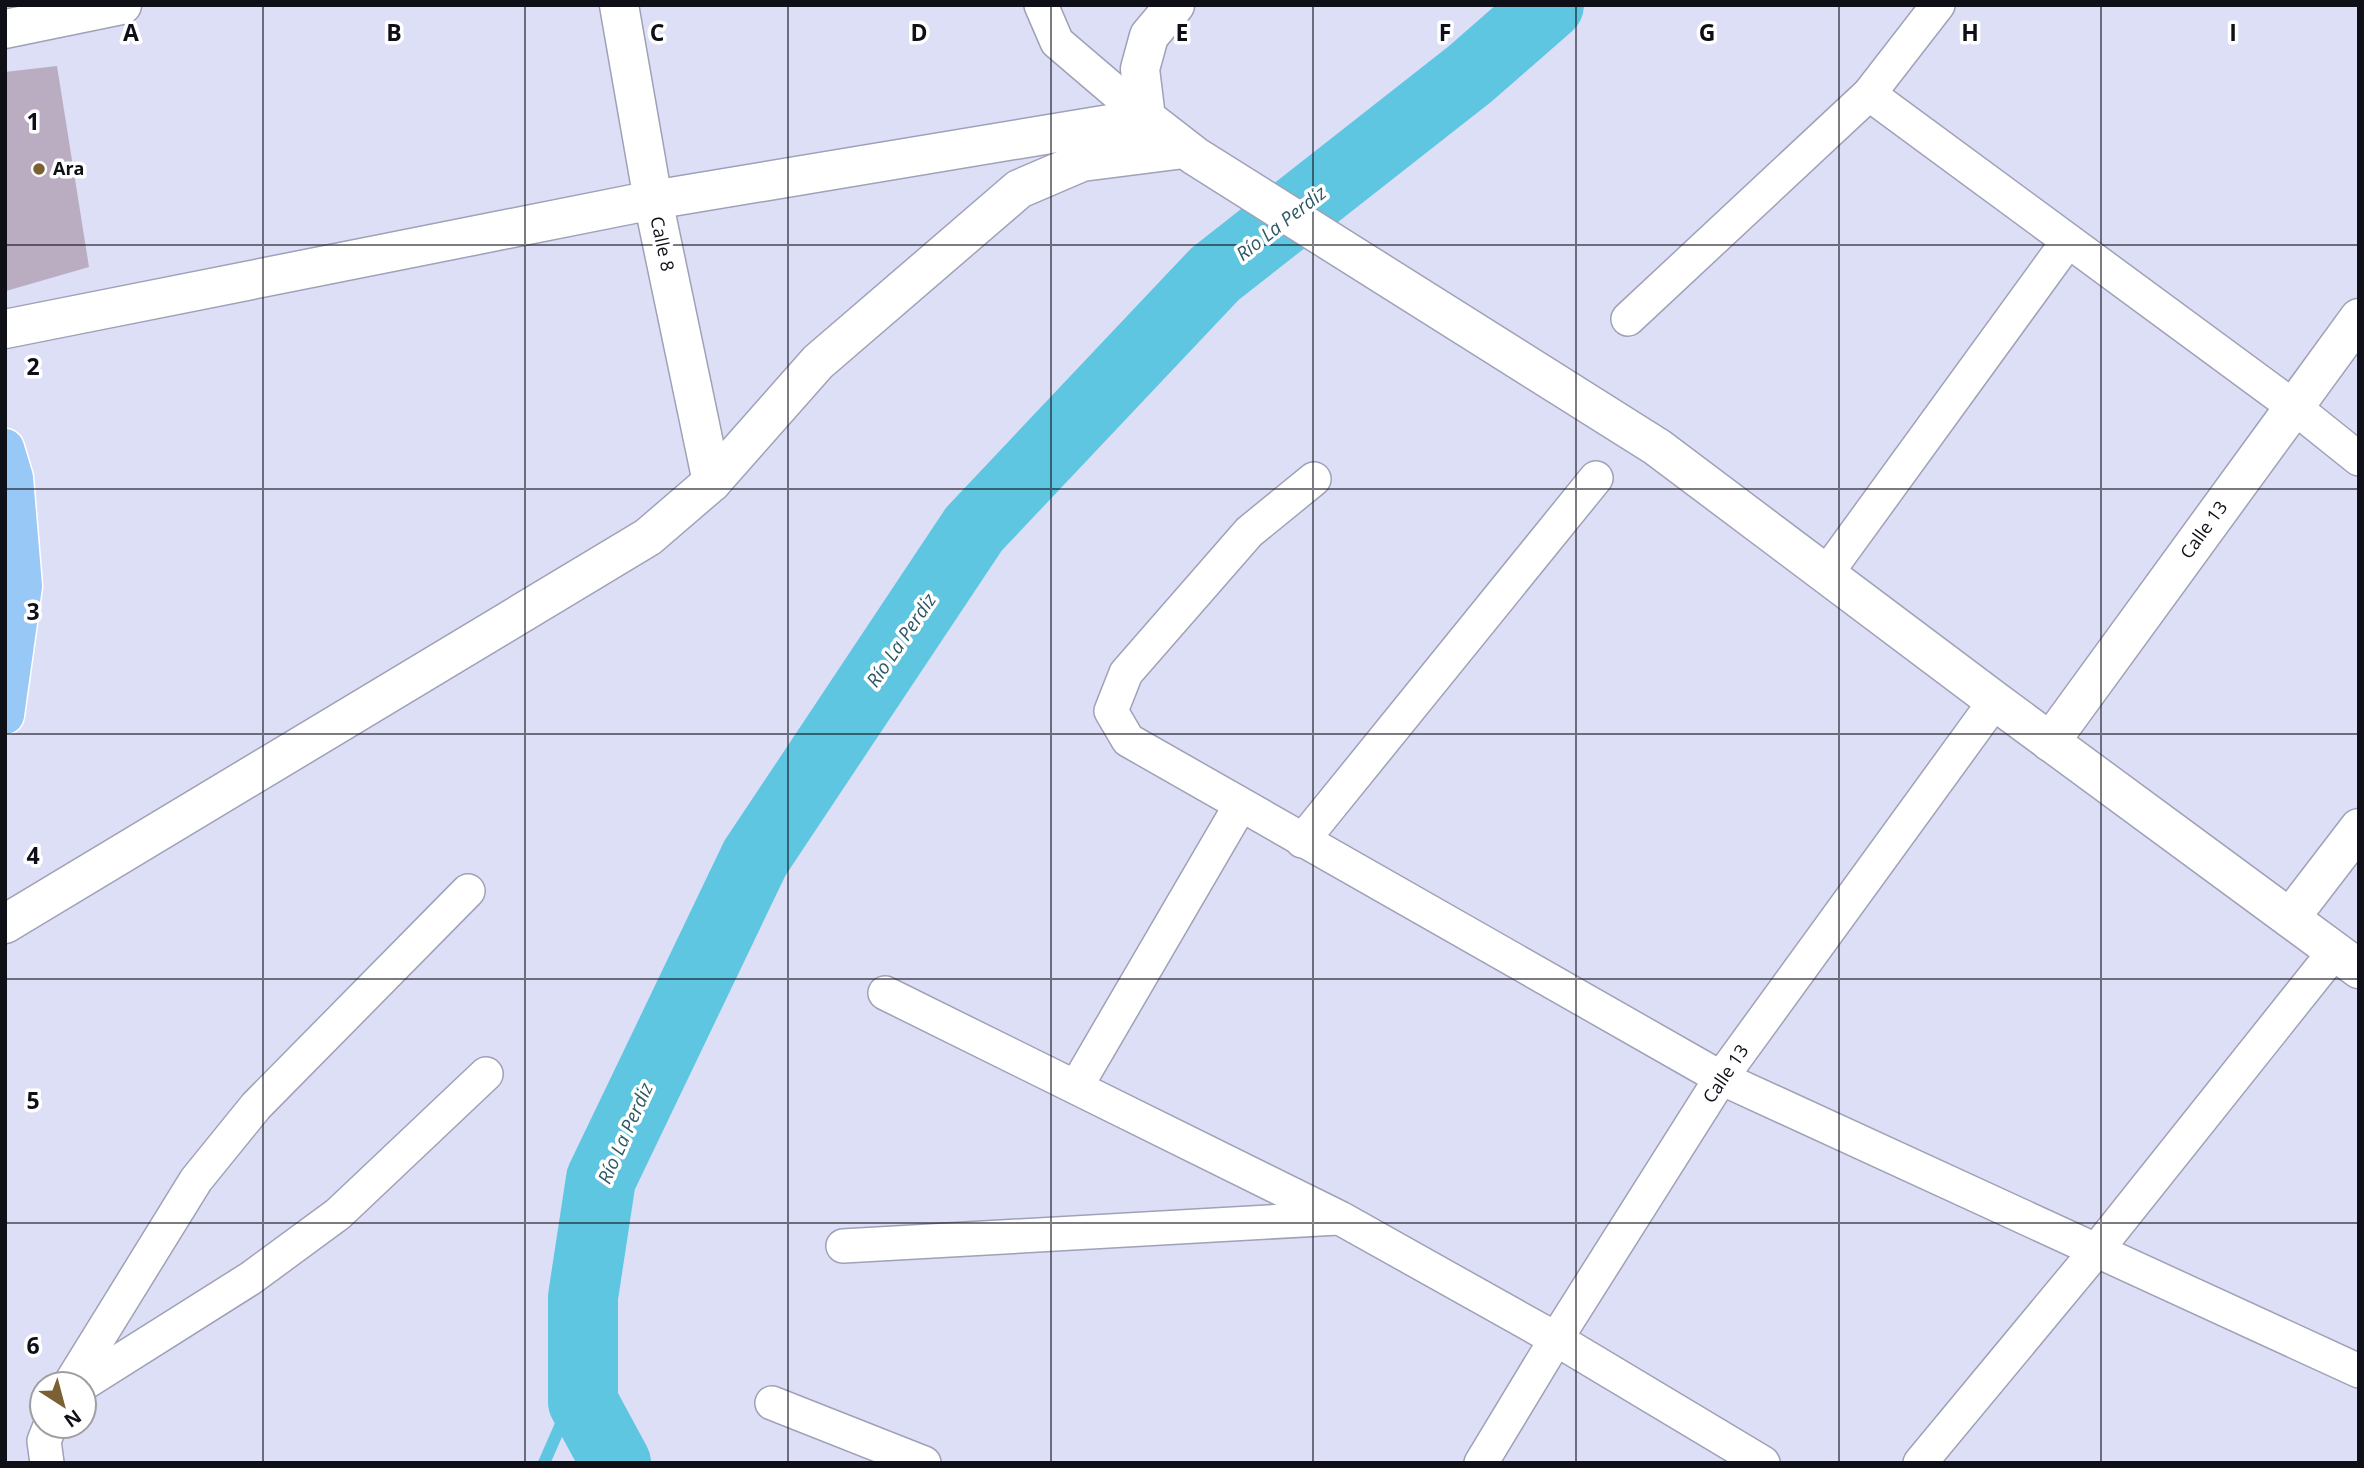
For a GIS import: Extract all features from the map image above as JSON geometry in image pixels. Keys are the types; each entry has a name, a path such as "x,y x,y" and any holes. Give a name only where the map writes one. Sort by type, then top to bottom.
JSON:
{"main road":[{"path":"5,29 122,5"},
{"name":"Calle 8","path":"619,5 653,200 712,482"},
{"path":"1175,5 1149,36 1140,69 1146,118 1189,152 1657,447 1995,701 2347,960"},
{"path":"5,328 653,200 1146,118"},
{"path":"5,924 648,537 712,482 818,362 1019,189 1082,162 1189,152"},
{"name":"Calle 13","path":"2050,741 2359,318"},
{"path":"5,448 14,478 23,586 5,715"},
{"path":"2290,918 2359,828"}],"street":[{"path":"1041,5 1057,42 1146,118"},
{"path":"1628,319 1869,94 1938,5"},
{"path":"1869,94 2294,407 2359,459"},
{"path":"1826,574 2068,241"},
{"path":"1302,841 1596,478"},
{"path":"1314,479 1249,532 1126,673 1111,711 1128,740 1721,1078 2359,1371"},
{"name":"Calle 13","path":"1481,1463 1721,1078 1995,701"},
{"path":"1076,1087 1240,806"},
{"path":"78,1370 196,1180 257,1106 468,891"},
{"path":"1920,1463 2095,1252 2347,960"},
{"path":"885,993 1340,1217 1556,1339 1763,1463"},
{"path":"98,1375 251,1278 338,1214 486,1074"},
{"path":"843,1246 1340,1217"},
{"path":"772,1403 925,1463"},
{"path":"44,1440 47,1463"}],"building":[{"name":"Ara","path":"57,66 89,267 6,291 5,72"}],"waterway":[{"name":"Río La Perdiz","path":"616,1463 583,1402 583,1297 601,1179 755,858 974,529 1215,274 1470,74 1549,5"},
{"path":"544,1463 583,1374"}],"place":[{"name":"Ara","path":"39,169"}]}
